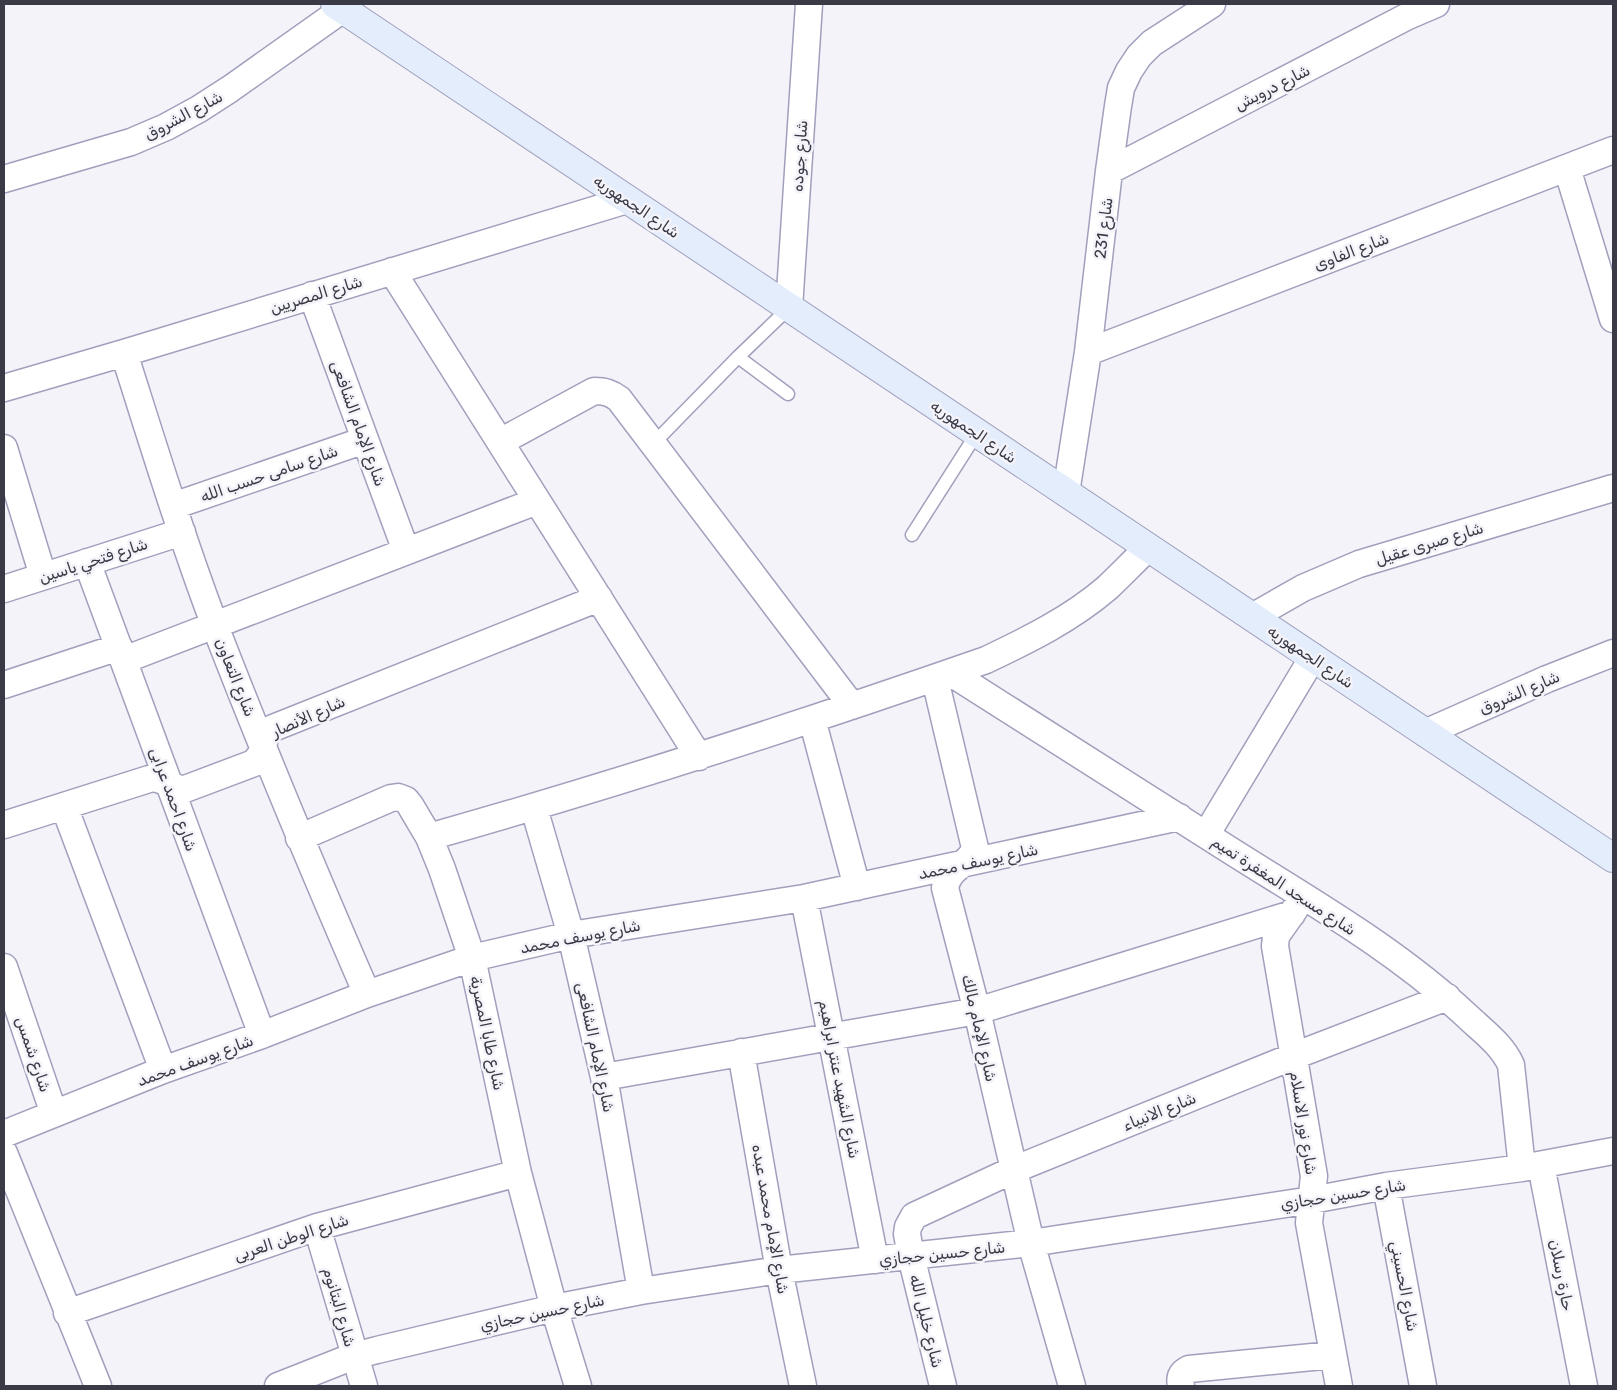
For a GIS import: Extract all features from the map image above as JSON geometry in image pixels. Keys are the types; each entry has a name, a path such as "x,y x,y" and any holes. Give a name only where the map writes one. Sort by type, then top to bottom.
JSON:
{"main road":[{"name":"شارع الجمهوريه","path":"339,6 1613,858"}],"street":[{"name":"شارع جوده","path":"790,308 809,4"},
{"name":"شارع 231","path":"1066,493 1088,352 1109,171 1122,88 1129,71 1139,56 1152,43 1210,4"},
{"name":"شارع درويش","path":"1109,171 1408,16 1436,4"},
{"name":"شارع الشروق","path":"4,179 131,142 199,110 230,89 339,6"},
{"name":"شارع الفاوى","path":"1088,352 1613,150"},
{"path":"1567,168 1613,319"},
{"name":"شارع المصريين","path":"4,388 627,200"},
{"path":"392,271 699,757"},
{"name":"شارع الإمام الشافعى","path":"312,295 406,551"},
{"name":"شارع التعاون","path":"124,353 173,506 215,625 299,838 367,994"},
{"path":"500,442 594,391 612,394 619,400 653,444 852,706"},
{"name":"شارع سامى حسب الله","path":"173,506 365,440"},
{"path":"4,448 43,576"},
{"name":"شارع صبرى عقيل","path":"1252,616 1303,588 1359,564 1613,488"},
{"path":"4,685 121,654 215,625 537,501"},
{"name":"شارع فتحي ياسين","path":"4,589 182,532"},
{"path":"429,837 534,808 699,757 986,660 1068,617 1106,588 1148,548"},
{"name":"شارع احمد عرابى","path":"87,562 262,1035"},
{"name":"شارع الأنصار","path":"4,825 149,779 156,778 174,787 186,789 254,763 262,753 266,732 273,728 599,598"},
{"name":"شارع الشروق","path":"1425,732 1547,679 1613,653"},
{"path":"1206,834 1313,658"},
{"name":"شارع مسجد المغفرة تميم","path":"943,676 1206,834 1298,906 1407,965 1446,997 1506,1054 1511,1065 1531,1166"},
{"name":"شارع الإمام مالك","path":"943,676 975,848 971,856 948,877 945,888 977,1011 1031,1243 1072,1386"},
{"path":"812,719 857,887"},
{"name":"شارع طابا المصرية","path":"299,838 390,798 406,800 429,837 442,869 472,958 518,1173 554,1308 578,1386"},
{"path":"64,806 163,1070"},
{"name":"شارع الإمام الشافعى","path":"534,808 571,935 604,1077 642,1291"},
{"name":"شارع يوسف محمد","path":"4,1134 163,1070 262,1035 367,994 472,958 571,935 804,898 1179,817"},
{"name":"شارع الشهيد عنتر ابراهيم","path":"804,898 876,1260"},
{"path":"604,1077 977,1011 1298,906"},
{"name":"شارع نور الاسلام","path":"1298,906 1276,936 1275,946 1314,1176 1309,1223 1338,1386"},
{"name":"شارع شمس","path":"4,967 54,1114"},
{"name":"شارع الانبياء","path":"911,1256 907,1234 908,1227 914,1216 1013,1170 1294,1056 1446,997"},
{"name":"شارع الإمام محمد عبده","path":"741,1052 779,1270 803,1386"},
{"name":"شارع حسين حجازي","path":"278,1386 354,1356 554,1308 642,1291 779,1270 1031,1243 1312,1200 1386,1186 1531,1166 1613,1150"},
{"path":"4,1153 98,1386"},
{"name":"حارة رسلان","path":"1531,1166 1584,1386"},
{"name":"شارع الوطن العربى","path":"67,1313 317,1227 518,1173"},
{"name":"شارع الحسيني","path":"1386,1186 1423,1386"},
{"name":"شارع البتانوم","path":"317,1227 364,1386"},
{"name":"شارع خليل الله","path":"911,1256 943,1386"},
{"path":"1181,1386 1181,1376 1189,1369 1333,1355"}],"lane":[{"path":"653,444 738,357 790,308"},
{"path":"738,357 788,394"},
{"path":"912,535 977,433"}]}
